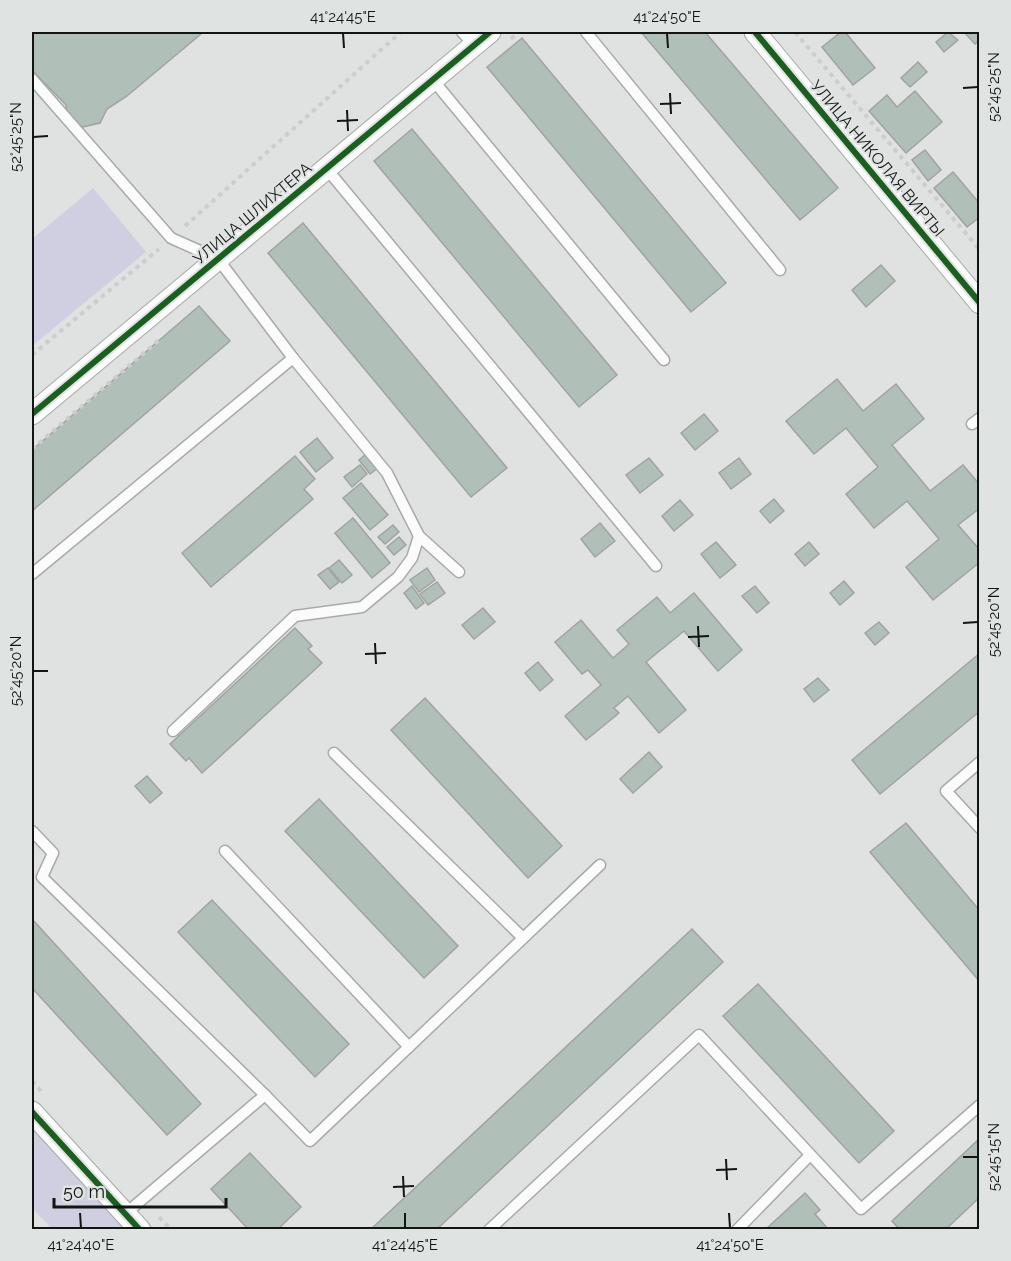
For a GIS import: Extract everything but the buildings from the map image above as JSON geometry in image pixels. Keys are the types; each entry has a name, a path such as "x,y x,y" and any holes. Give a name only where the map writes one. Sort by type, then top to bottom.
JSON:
{"street":[{"name":"УЛИЦА НИКОЛАЯ ВИРТЫ","path":"755,32 980,303"},
{"name":"УЛИЦА ШЛИХТЕРА","path":"32,414 433,80 476,36"},
{"path":"32,1112 140,1230"}],"lane":[{"path":"586,32 780,270"},
{"path":"32,79 171,238 218,259 327,403 387,473 419,536 459,572"},
{"path":"433,80 664,360"},
{"path":"326,168 656,566"},
{"path":"32,574 293,358"},
{"path":"173,731 295,616 362,607 398,577 412,558 419,536"},
{"path":"334,753 523,938"},
{"path":"980,762 946,790 980,828"},
{"path":"32,831 53,853 42,877 266,1095 310,1141 600,865"},
{"path":"225,851 409,1047"},
{"path":"489,1230 699,1035 861,1209 980,1105"},
{"path":"125,1214 266,1095"},
{"path":"737,1230 810,1155"}],"path":[{"path":"32,355 171,238 401,32"},
{"path":"795,32 980,250"}],"shaded area":[{"path":"93,188 146,252 32,346 32,239"},
{"path":"32,1129 127,1229 52,1229 32,1208"}],"cycle path":[{"path":"32,414 490,32"},
{"path":"755,32 980,303"},
{"path":"32,1112 140,1230"}]}
